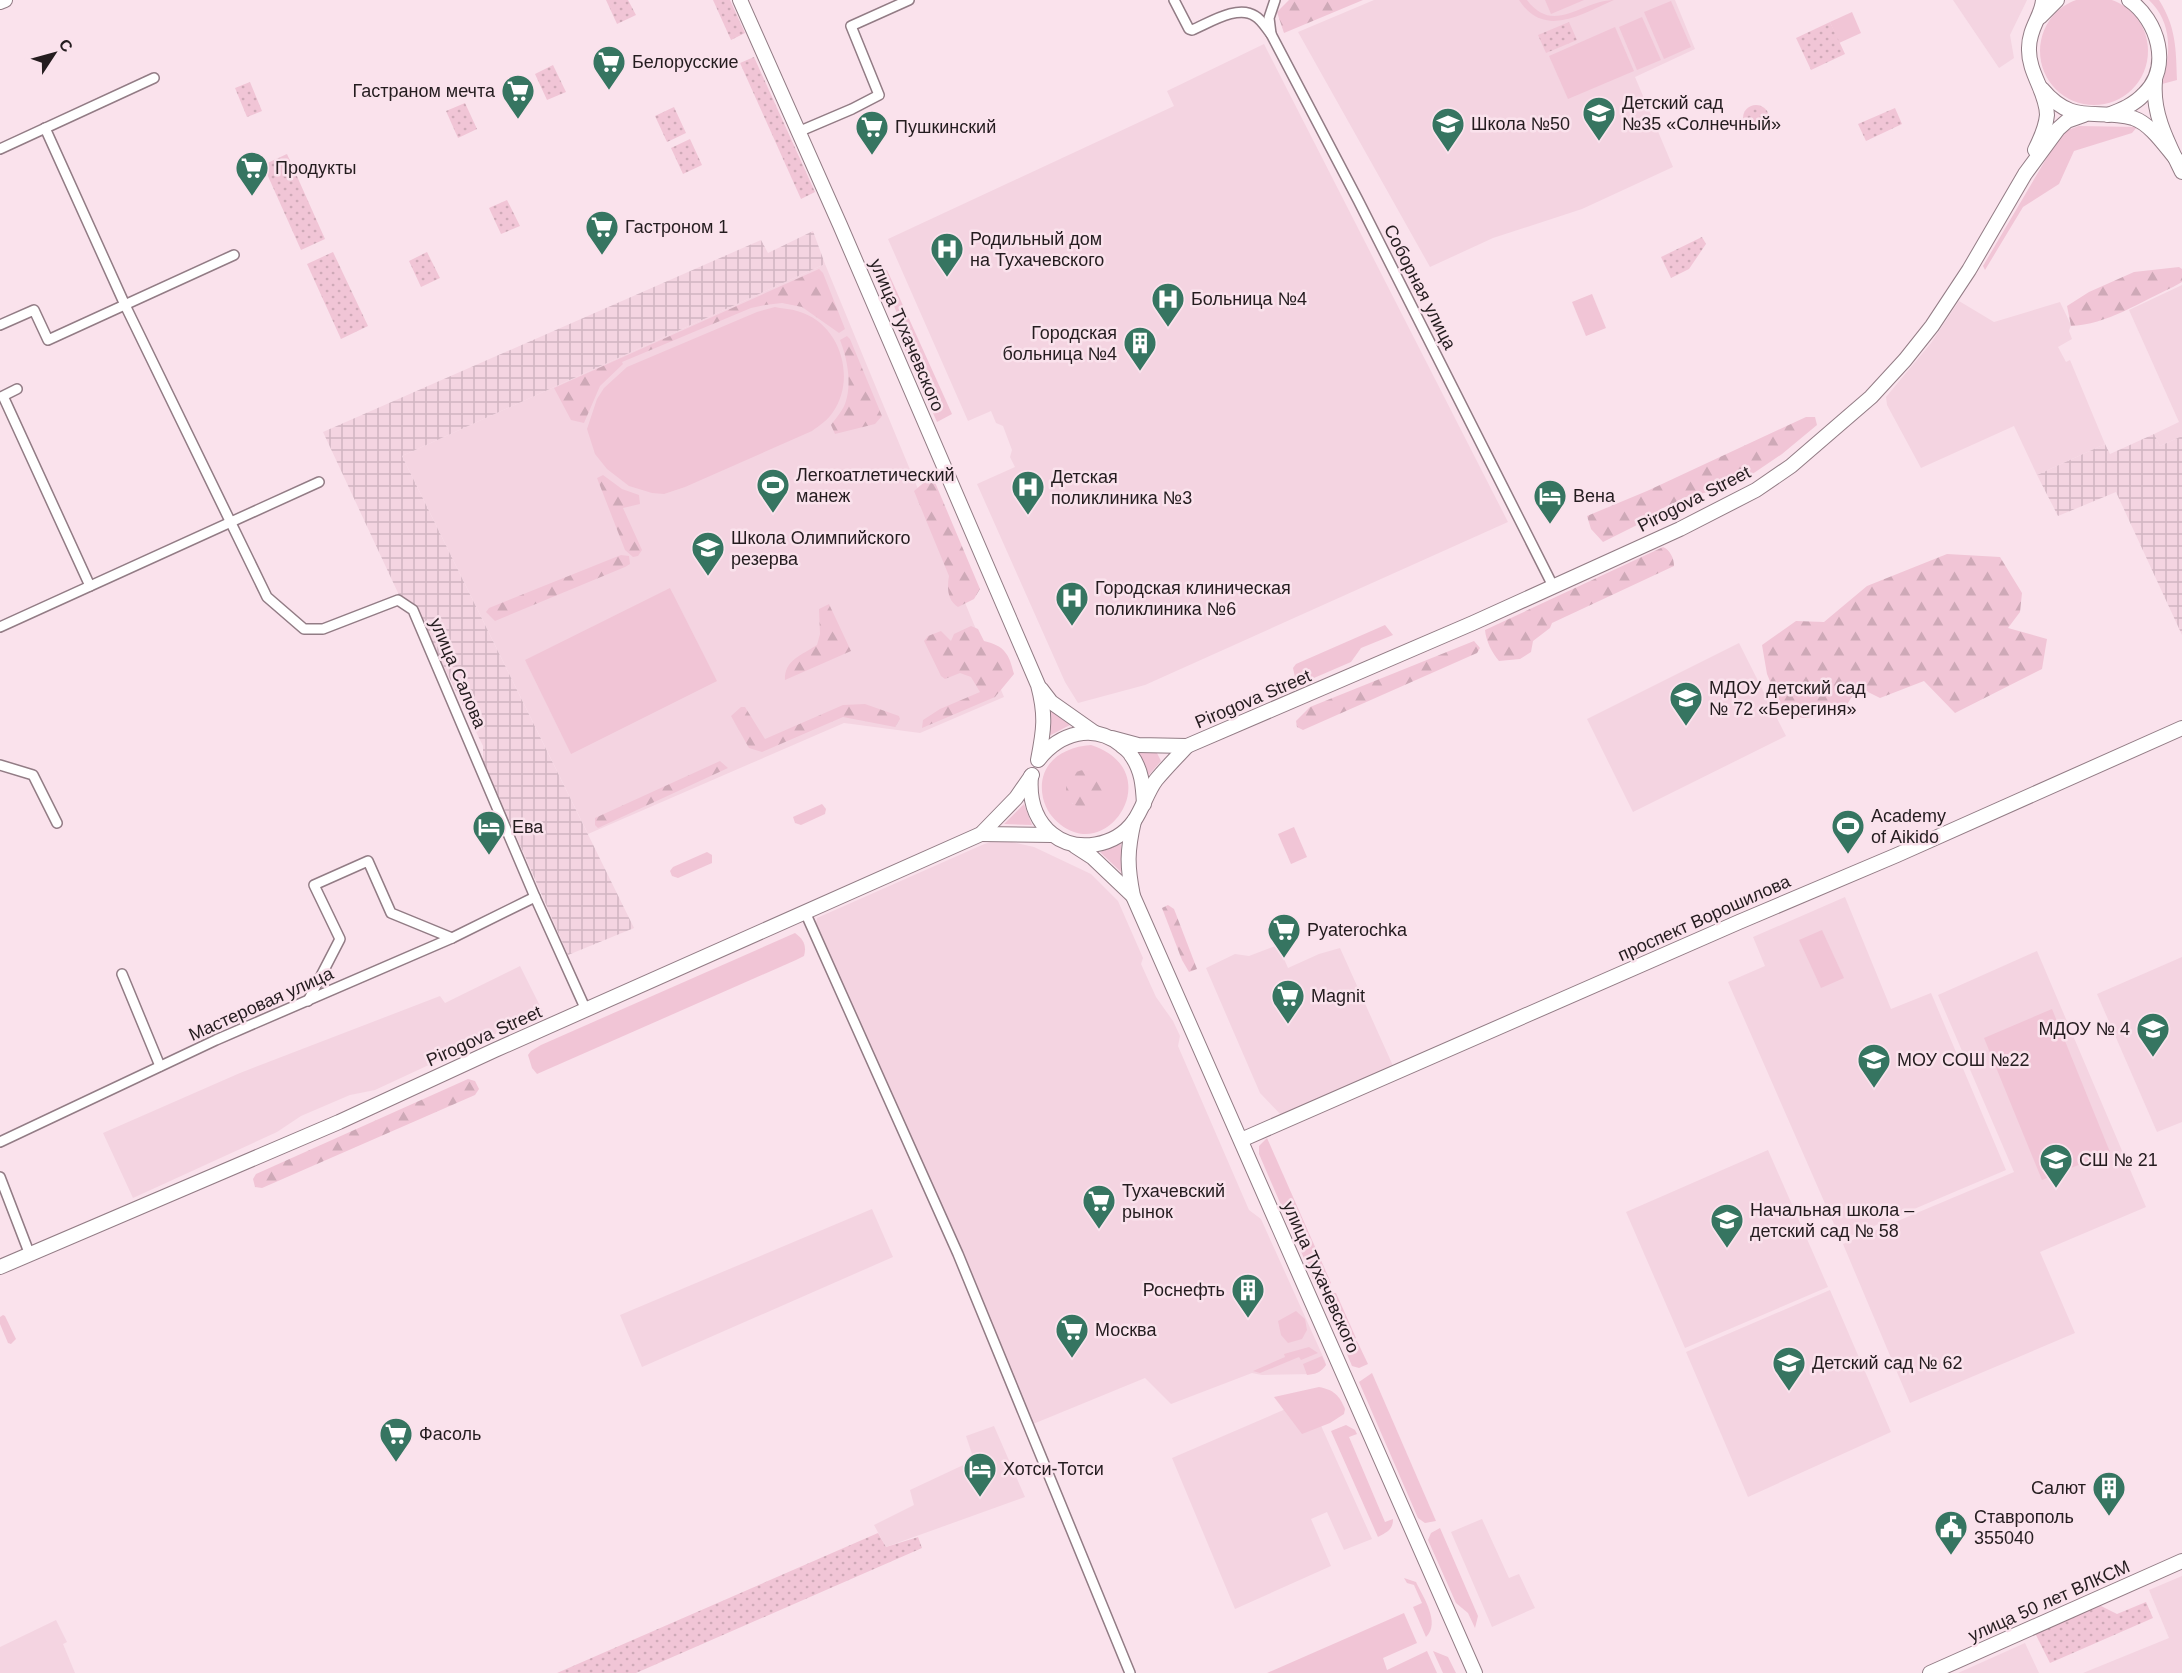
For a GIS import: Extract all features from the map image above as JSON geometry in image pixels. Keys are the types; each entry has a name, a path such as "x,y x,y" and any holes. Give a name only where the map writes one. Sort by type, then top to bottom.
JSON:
{"main road":[{"path":"0,2 5,0"},
{"name":"улица Тухачевского","path":"740,0 840,225 1038,685 1044,708 1044,734 1038,760"},
{"path":"2025,174 2041,137 2047,115 2029,63 2031,28 2043,0"},
{"path":"2031,28 2057,0"},
{"path":"2129,0 2149,20 2157,38 2159,59 2154,97 2158,115 2179,166"},
{"path":"2107,116 2131,106 2146,93 2155,76"},
{"path":"2038,86 2049,99 2063,109 2084,115 2133,118 2147,126 2179,166"},
{"name":"Pirogova Street","path":"1144,804 1155,782 1188,746 1680,529 1756,490 1791,466 1838,428 1878,390 1905,360 1932,326 1969,270 2025,174 2058,129 2067,121 2084,115"},
{"name":"улица Тухачевского","path":"1038,685 1051,702 1095,733"},
{"name":"проспект Ворошилова","path":"1241,1140 1897,855 2182,728"},
{"path":"1078,733 1095,733 1112,738 1131,753 1142,778 1144,804 1124,832 1108,842 1087,846 1070,844 1052,834 1038,818 1032,806 1030,791 1032,775 1038,760 1048,748 1063,737 1078,733"},
{"name":"Pirogova Street","path":"1112,738 1138,745 1188,746"},
{"name":"Pirogova Street","path":"0,1268 339,1122 981,834 1016,798 1032,775"},
{"name":"улица Тухачевского","path":"1134,821 1128,844 1127,866 1133,896 1475,1673"},
{"name":"Pirogova Street","path":"981,834 1052,834"},
{"name":"улица Тухачевского","path":"1070,844 1092,856 1133,896"},
{"name":"улица 50 лет ВЛКСМ","path":"1930,1673 2182,1561"}],"street":[{"path":"798,132 879,95 850,26 909,0"},
{"path":"1174,0 1189,29 1192,30 1230,14 1247,13 1260,20 1271,34"},
{"path":"1271,34 1269,18 1275,0"},
{"name":"Соборная улица","path":"1271,34 1358,200 1553,586"},
{"path":"0,149 154,78"},
{"path":"45,128 125,305 230,523"},
{"path":"0,325 34,310 48,340 234,255"},
{"path":"17,389 3,396 90,586"},
{"path":"0,627 319,482"},
{"name":"улица Салова","path":"230,523 267,597 304,629 322,630 398,600 413,610 535,897 586,1010"},
{"path":"0,765 33,775 57,823"},
{"path":"308,1001 340,939 314,885 368,861 391,913 452,938"},
{"name":"Мастеровая улица","path":"0,1142 160,1066 452,938 535,897"},
{"path":"805,912 958,1254 1130,1673"},
{"path":"122,974 160,1066"},
{"path":"0,1177 30,1255"}],"shaded area":[{"name":"Школа №50","path":"1374,0 1675,0 1695,49 1635,77 1673,167 1582,209 1493,238 1430,267 1298,32"},
{"path":"1953,0 2027,0 2010,35 2014,58 1999,68"},
{"name":"Больница №4","path":"1264,44 1508,522 1145,685 1078,703 1065,682 977,484 1015,467 1010,457 1012,450 1003,426 996,423 991,411 968,421 888,239 1174,106 1167,91"},
{"path":"813,231 825,264 402,456 634,928 568,955 483,760 483,746 412,602 399,595 323,432 761,240 768,253"},
{"name":"Школа Олимпийского резерва","path":"825,264 1004,697 920,733 844,723 588,834 402,456"},
{"path":"2182,285 2182,436 2160,446 2154,434 2179,422 2129,310"},
{"path":"1959,301 1994,322 2060,302 2071,325 2069,331 2072,339 2058,347 2066,362 2070,360 2105,444 2037,475 2014,426 1921,468 1887,405 1886,397 1931,343"},
{"path":"2154,434 2160,446 2182,436 2182,635 2116,492 2058,516 2037,475 2105,444 2110,454"},
{"name":"МДОУ детский сад № 72 «Берегиня»","path":"1739,643 1786,736 1633,812 1587,719"},
{"path":"1003,840 1034,847 1091,874 1118,901 1143,958 1141,964 1156,997 1173,1021 1180,1036 1178,1046 1249,1210 1261,1219 1325,1361 1326,1365 1319,1372 1262,1375 1252,1373 1171,1404 1145,1378 1033,1424 952,1226 943,1212 815,929 817,918 982,845"},
{"name":"МОУ СОШ №22","path":"1845,897 1891,1009 1931,993 2006,1170 1841,1240 1728,982 1765,966 1753,937"},
{"path":"1278,945 1288,968 1319,954 1340,948 1394,1068 1285,1119 1260,1093 1206,968 1235,954 1249,956"},
{"name":"СШ № 21","path":"2037,951 2146,1207 2040,1252 2075,1333 1910,1403 1843,1244 2014,1172 1938,995"},
{"name":"МДОУ № 4","path":"2182,957 2182,1122 2157,1132 2097,994"},
{"path":"520,966 543,1012 375,1090 350,1095 301,1116 277,1132 133,1198 103,1133 240,1073 440,996 445,1003"},
{"name":"Начальная школа – детский сад № 58","path":"1768,1150 1828,1287 1685,1348 1626,1212"},
{"path":"872,1209 893,1257 642,1367 620,1315"},
{"name":"Детский сад № 62","path":"1830,1290 1891,1432 1748,1497 1686,1352"},
{"path":"1309,1399 1372,1539 1344,1550 1327,1512 1311,1519 1331,1566 1235,1609 1172,1458"},
{"path":"994,1426 1025,1497 886,1547 874,1525 914,1505 910,1490 974,1460 966,1436"},
{"path":"1482,1519 1509,1578 1519,1574 1535,1608 1492,1627 1451,1532"},
{"path":"2182,1576 2182,1673 2083,1673 2169,1638 2149,1590"},
{"path":"56,1620 67,1642 63,1644 75,1673 0,1673 0,1647"},
{"path":"2025,1643 2039,1673 1958,1673"}],"green space":[{"path":"2094,-3 2115,1 2132,13 2144,30 2148,51 2144,72 2132,89 2115,101 2094,105 2073,101 2056,89 2044,72 2040,51 2044,30 2056,13 2073,1"},
{"path":"606,0 628,0 636,15 617,24"},
{"path":"713,0 730,0 745,33 731,40"},
{"path":"1289,0 1363,0 1284,33 1277,12"},
{"path":"1519,0 1527,0 1537,10 1547,15 1558,16 1602,1 1614,0 1576,16 1552,21 1529,12"},
{"path":"1545,0 1584,0 1551,14"},
{"path":"2149,0 2159,0 2169,19 2174,38 2177,80 2162,84 2167,62 2168,40 2162,19"},
{"path":"1671,1 1691,47 1664,59 1644,12"},
{"path":"1852,12 1861,33 1839,43 1830,22"},
{"path":"1642,17 1661,60 1637,70 1619,27"},
{"path":"1569,22 1577,40 1546,53 1538,35"},
{"path":"1830,22 1845,54 1811,70 1796,38"},
{"path":"1615,27 1634,71 1568,99 1549,56"},
{"path":"754,57 815,192 801,199 740,63"},
{"path":"553,65 566,92 547,100 535,74"},
{"path":"250,82 262,111 247,117 235,88"},
{"path":"465,103 477,129 458,138 446,111"},
{"path":"1756,105 1765,109 1769,118 1765,127 1756,131 1747,127 1743,118 1747,109"},
{"path":"674,107 686,133 667,142 655,116"},
{"path":"1895,108 1902,124 1866,141 1858,124"},
{"path":"2079,126 2137,127 2132,133 2074,151 2059,184 2023,207 1985,270 1983,266 2059,137 2065,131"},
{"path":"690,139 702,165 683,174 671,148"},
{"path":"287,154 325,239 301,250 263,165"},
{"path":"507,200 520,226 501,234 489,208"},
{"path":"1702,237 1706,244 1689,269 1671,278 1661,257"},
{"path":"333,252 368,326 341,339 307,264"},
{"path":"427,252 440,278 421,287 409,261"},
{"path":"2179,267 2182,269 2182,282 2173,287 2110,317 2084,325 2071,326 2067,306 2089,292 2134,272"},
{"path":"819,269 823,273 845,329 839,333 802,307 782,303 765,305 751,308 622,362 623,364 600,386 584,423 571,420 554,388"},
{"path":"887,270 952,414 937,422 899,337 902,326 881,273"},
{"path":"1592,294 1606,328 1586,336 1572,302"},
{"path":"775,307 800,312 816,320 827,330 841,355 844,370 840,399 826,420 812,431 664,494 629,486 607,469 595,454 587,429 597,399 604,388 627,367 757,312"},
{"path":"847,336 882,416 875,424 835,434 831,425 844,407 849,386 845,354 840,340"},
{"path":"1806,417 1815,417 1817,425 1782,454 1745,479 1686,497 1603,542 1591,529 1587,516 1647,491"},
{"path":"603,475 622,489 639,495 640,504 623,508 642,550 638,556 633,557 625,550 597,478"},
{"path":"928,479 934,480 980,589 974,599 958,607 950,597 949,576 914,491"},
{"path":"1663,547 1671,555 1674,566 1552,623 1550,628 1533,641 1531,652 1520,659 1499,661 1494,654 1485,630"},
{"path":"1947,554 2000,557 2022,593 2020,612 2008,628 2047,639 2042,669 1955,713 1924,681 1880,698 1858,687 1841,714 1803,718 1783,713 1767,674 1762,645 1796,621 1824,622 1867,586"},
{"path":"621,555 629,556 630,564 495,621 486,612 489,608"},
{"path":"670,588 717,681 571,754 525,660"},
{"path":"829,604 851,651 785,680 785,673 791,663 817,645 820,634 819,609"},
{"path":"1385,625 1393,635 1361,648 1351,662 1300,684 1296,682 1293,668 1296,664"},
{"path":"971,626 978,629 984,641 997,645 1005,652 1014,674 995,697 922,728 923,720 940,709 980,692 971,677 960,673 945,679 941,676 924,641 928,636 941,631 951,641 954,634"},
{"path":"1474,641 1480,648 1477,653 1303,730 1297,727 1296,721 1310,707"},
{"path":"865,704 899,716 900,719 895,727 843,717 762,752 749,748 731,716 741,707 745,707 765,739 843,705"},
{"path":"1049,707 1070,725 1047,737"},
{"path":"1091,745 1114,757 1126,773 1128,791 1123,809 1112,823 1097,832 1080,833 1061,825 1050,813 1043,798 1043,776 1047,767 1061,754 1080,746","holes":["1084,770 1094,773 1103,786 1073,804 1068,793 1068,783 1074,775"]},
{"path":"1138,753 1157,753 1161,761 1148,776"},
{"path":"720,761 728,768 598,828 595,825 595,818"},
{"path":"1085,770 1098,776 1104,789 1098,802 1085,808 1072,802 1066,789 1072,776"},
{"path":"822,804 826,809 825,814 801,825 795,823 793,817"},
{"path":"1024,804 1032,825 1004,824"},
{"path":"1294,827 1307,857 1291,864 1278,834"},
{"path":"1121,844 1121,872 1100,852"},
{"path":"707,852 712,855 712,863 678,878 672,876 670,871 673,867"},
{"path":"1168,905 1174,909 1197,969 1189,972 1182,960 1162,908"},
{"path":"1822,930 1844,978 1821,988 1799,940"},
{"path":"795,933 804,943 804,956 537,1074 532,1068 528,1055 541,1045"},
{"path":"2052,1009 2110,1152 2042,1180 1984,1038"},
{"path":"468,1079 475,1081 479,1089 475,1095 262,1188 255,1187 253,1179 256,1174"},
{"path":"1267,1138 1331,1283 1327,1286 1315,1284 1259,1154 1259,1146"},
{"path":"1336,1293 1356,1338 1343,1344 1326,1305 1326,1296"},
{"path":"1296,1311 1305,1319 1307,1330 1302,1339 1288,1343 1281,1335 1278,1321"},
{"path":"3,1315 16,1339 11,1344 8,1343 0,1324 0,1317"},
{"path":"1357,1341 1368,1364 1359,1368 1352,1366 1344,1347"},
{"path":"1309,1347 1318,1353 1301,1360 1299,1357 1260,1373 1253,1371 1285,1357 1284,1354"},
{"path":"1322,1356 1326,1365 1318,1372 1307,1375 1303,1364"},
{"path":"1372,1373 1436,1521 1425,1523 1418,1518 1359,1382"},
{"path":"1319,1387 1329,1390 1341,1400 1345,1409 1344,1414 1330,1423 1302,1434 1274,1397"},
{"path":"1346,1425 1355,1430 1357,1434 1349,1437 1385,1522 1393,1519 1391,1528 1378,1537 1331,1431"},
{"path":"1440,1528 1478,1616 1475,1628 1468,1613 1456,1603 1428,1540 1431,1533"},
{"path":"878,1533 886,1547 918,1537 922,1548 636,1673 557,1673"},
{"path":"1404,1578 1416,1582 1429,1610 1432,1625 1426,1637 1413,1607 1422,1603 1414,1585 1407,1583"},
{"path":"2146,1602 2153,1618 2050,1663 2035,1633 2099,1605 2117,1614"},
{"path":"1404,1613 1417,1643 1383,1658 1387,1670 1427,1651 1437,1673 1267,1673"},
{"path":"1433,1651 1448,1657 1456,1673 1443,1673"}],"place":[{"name":"Белорусские","path":"609,91"},
{"name":"Гастраном мечта","path":"518,120"},
{"name":"Детский сад №35 «Солнечный»","path":"1599,142"},
{"name":"Школа №50","path":"1448,153"},
{"name":"Пушкинский","path":"872,156"},
{"name":"Продукты","path":"252,197"},
{"name":"Гастроном 1","path":"602,256"},
{"name":"Родильный дом на Тухачевского","path":"947,278"},
{"name":"Больница №4","path":"1168,328"},
{"name":"Городская больница №4","path":"1140,372"},
{"name":"Легкоатлетический манеж","path":"773,514"},
{"name":"Детская поликлиника №3","path":"1028,516"},
{"name":"Вена","path":"1550,525"},
{"name":"Школа Олимпийского резерва","path":"708,577"},
{"name":"Городская клиническая поликлиника №6","path":"1072,627"},
{"name":"МДОУ детский сад № 72 «Берегиня»","path":"1686,727"},
{"name":"Academy of Aikido","path":"1848,855"},
{"name":"Ева","path":"489,856"},
{"name":"Pyaterochka","path":"1284,959"},
{"name":"Magnit","path":"1288,1025"},
{"name":"МДОУ № 4","path":"2153,1058"},
{"name":"МОУ СОШ №22","path":"1874,1089"},
{"name":"СШ № 21","path":"2056,1189"},
{"name":"Тухачевский рынок","path":"1099,1230"},
{"name":"Начальная школа – детский сад № 58","path":"1727,1249"},
{"name":"Роснефть","path":"1248,1319"},
{"name":"Москва","path":"1072,1359"},
{"name":"Детский сад № 62","path":"1789,1392"},
{"name":"Фасоль","path":"396,1463"},
{"name":"Хотси-Тотси","path":"980,1498"},
{"name":"Салют","path":"2109,1517"},
{"name":"Ставрополь 355040","path":"1951,1556"}]}
